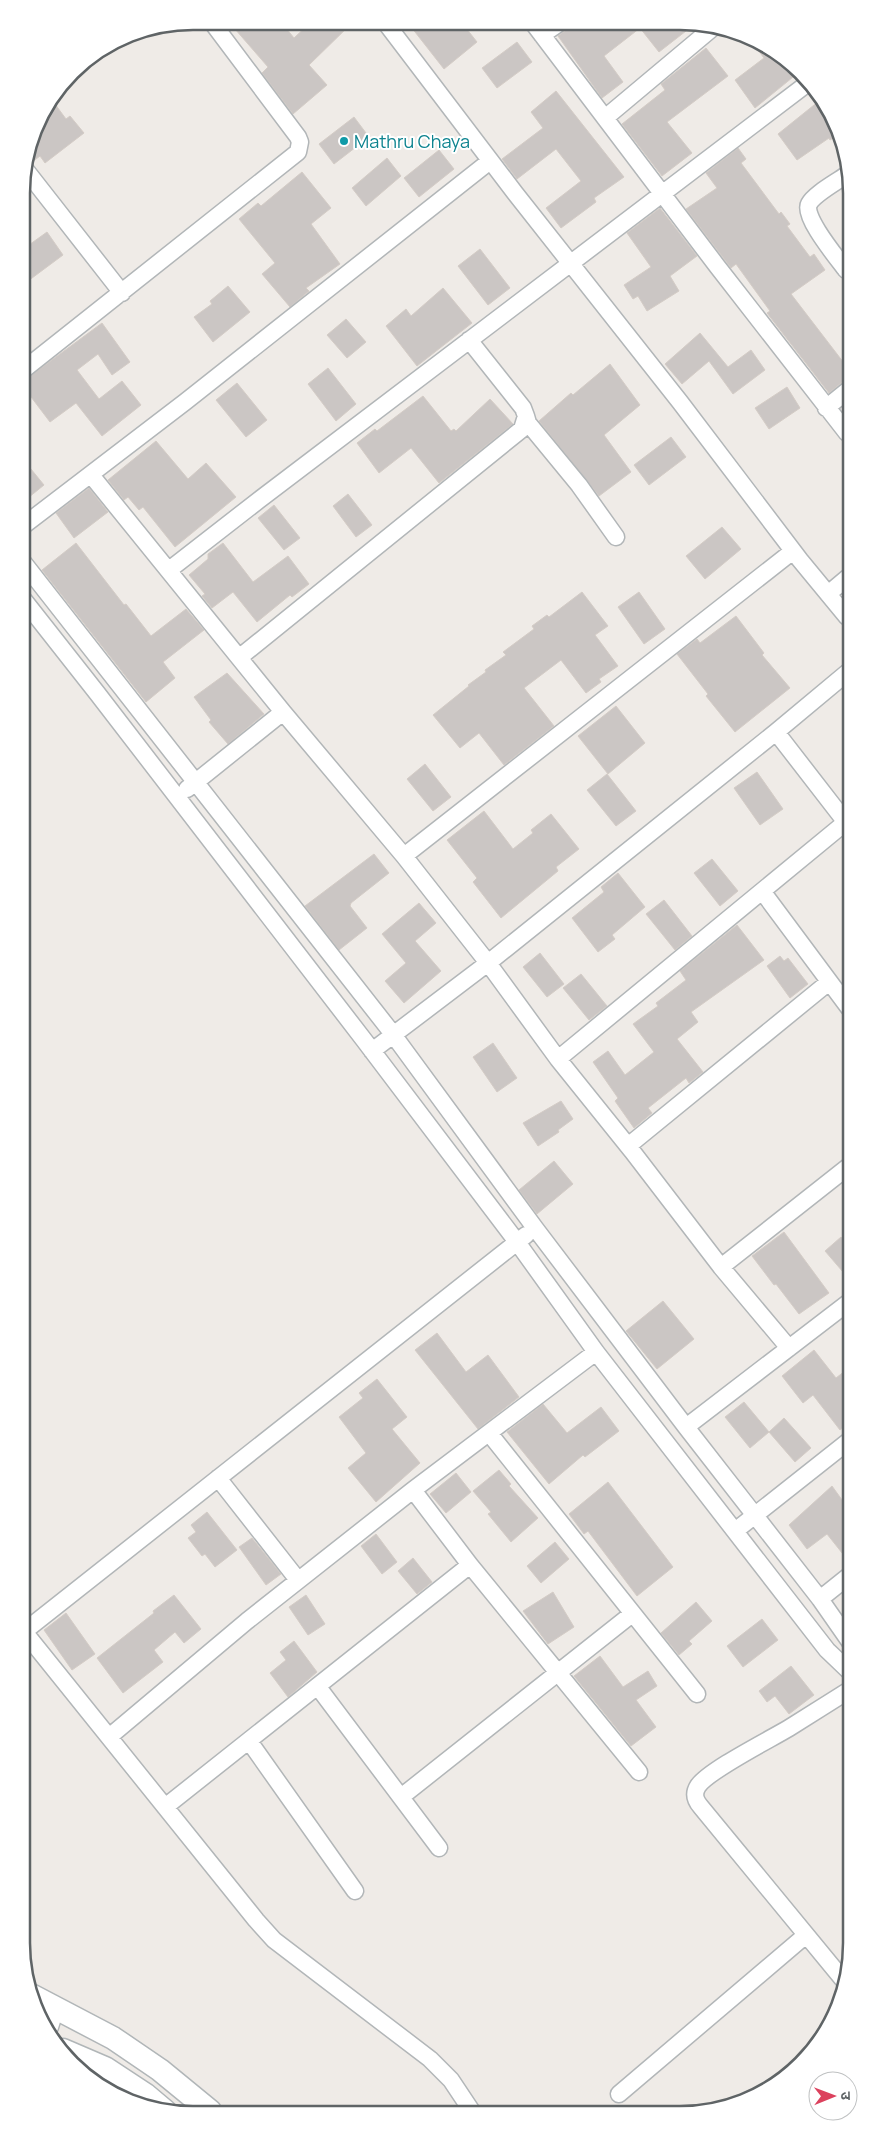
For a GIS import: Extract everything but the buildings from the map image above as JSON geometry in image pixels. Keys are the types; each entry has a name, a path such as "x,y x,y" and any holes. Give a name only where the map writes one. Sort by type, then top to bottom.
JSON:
{"street":[{"path":"30,359 122,293 293,157 300,148 298,137 218,30"},
{"path":"391,30 490,161 843,612"},
{"path":"539,30 843,428"},
{"path":"605,118 708,32"},
{"path":"169,570 570,262 803,87"},
{"path":"30,521 91,475 490,161"},
{"path":"31,176 122,293"},
{"path":"842,178 815,197 807,208 810,219 843,266"},
{"path":"469,340 520,404 528,423 579,485 616,537"},
{"path":"826,408 843,394"},
{"path":"240,657 522,429 526,416"},
{"path":"91,475 283,712 404,856 488,964 558,1059 721,1266 789,1348"},
{"path":"404,856 793,550"},
{"path":"30,571 194,783 394,1036 535,1228 820,1599 843,1632"},
{"path":"828,594 843,581"},
{"path":"30,608 97,692 518,1242 596,1352 827,1650 843,1666"},
{"path":"372,1052 488,964 843,676"},
{"path":"177,798 283,712"},
{"path":"776,732 843,819"},
{"path":"558,1059 762,891 843,827"},
{"path":"762,891 843,1001"},
{"path":"628,1146 829,982"},
{"path":"721,1266 843,1171"},
{"path":"30,1629 535,1228"},
{"path":"686,1427 843,1307"},
{"path":"109,1737 247,1620 412,1490 596,1352"},
{"path":"489,1432 697,1694"},
{"path":"735,1531 843,1446"},
{"path":"218,1478 298,1580"},
{"path":"412,1490 470,1565 638,1772"},
{"path":"165,1808 470,1565"},
{"path":"820,1599 843,1581"},
{"path":"401,1796 632,1614"},
{"path":"30,1637 165,1808 274,1940 430,2059 451,2080 468,2106"},
{"path":"318,1687 439,1848"},
{"path":"840,1976 696,1802 694,1793 699,1785 725,1765 843,1693"},
{"path":"249,1741 355,1890"},
{"path":"618,2094 806,1935"},
{"path":"43,2007 53,2018 113,2038 160,2070 204,2106"},
{"path":"76,2055 105,2068 152,2100"}],"place":[{"name":"Mathru Chaya","path":"344,141"}]}
